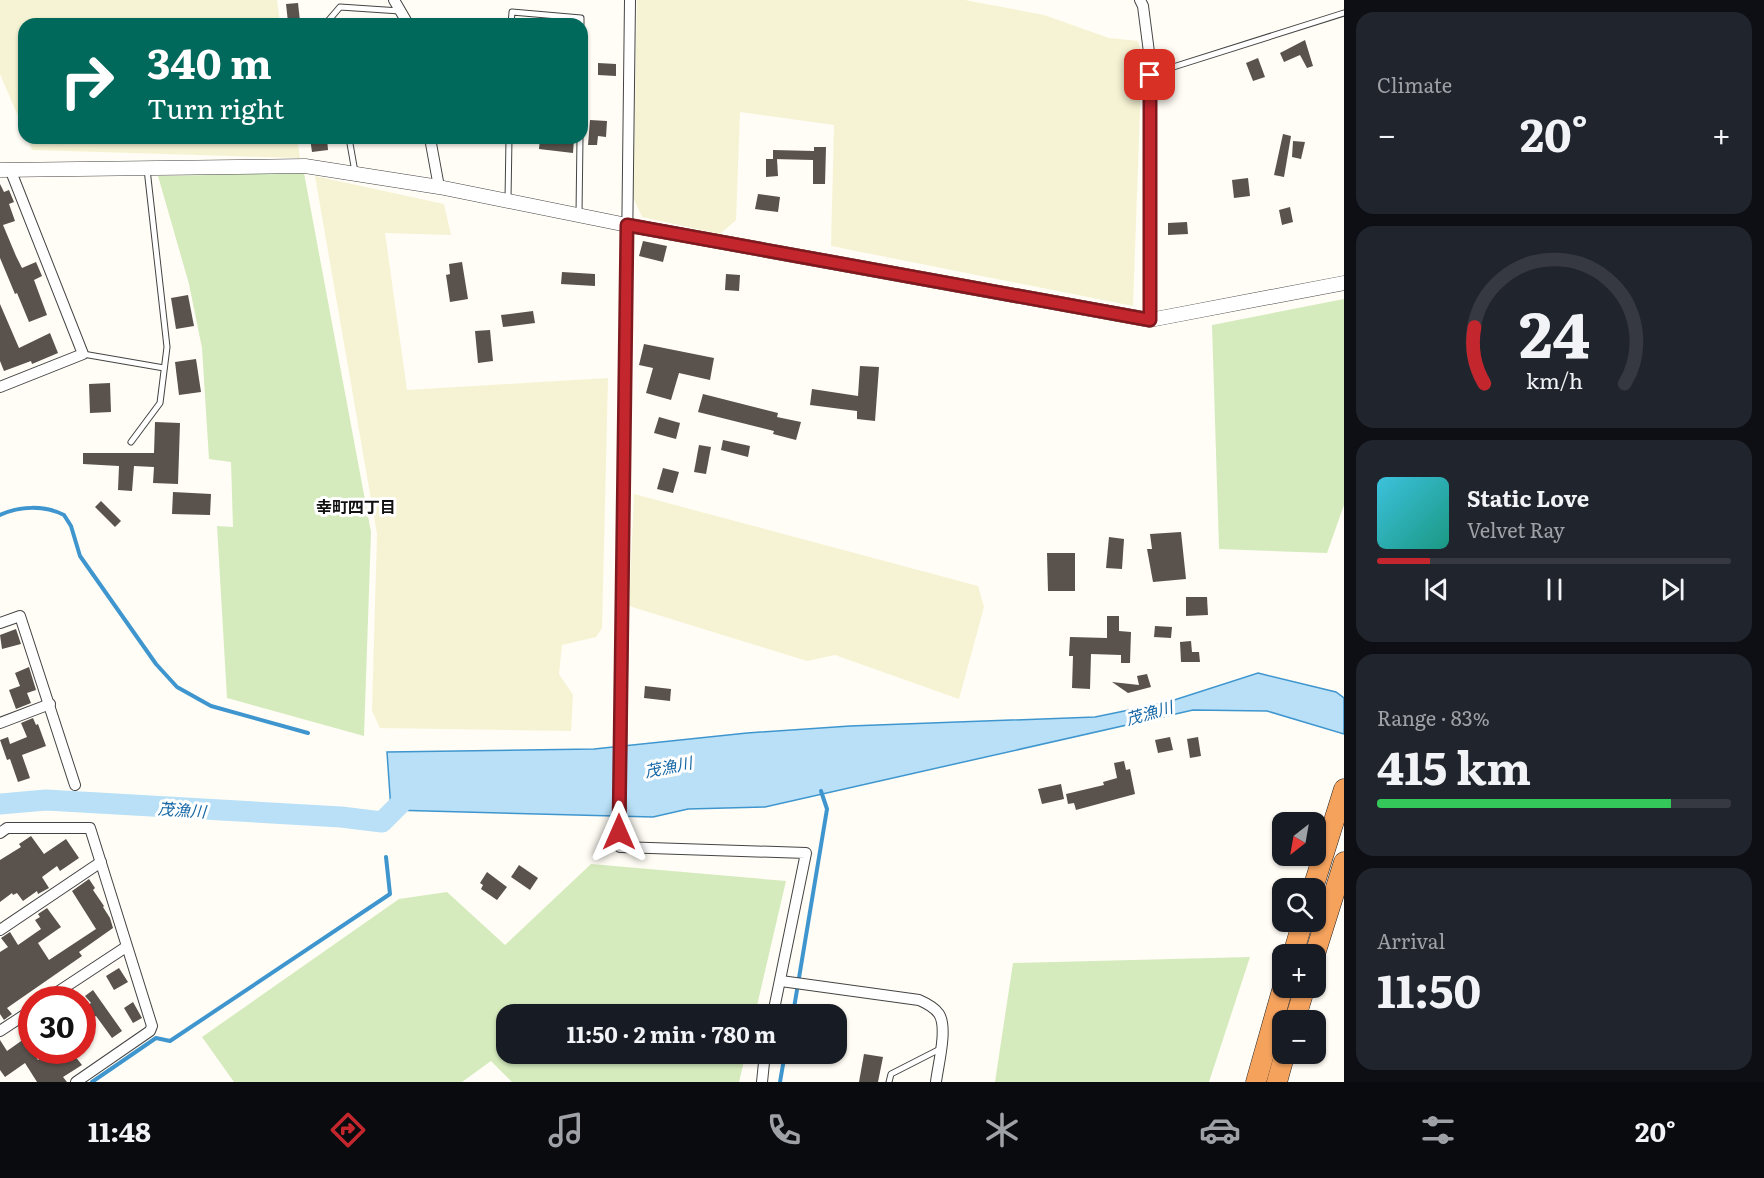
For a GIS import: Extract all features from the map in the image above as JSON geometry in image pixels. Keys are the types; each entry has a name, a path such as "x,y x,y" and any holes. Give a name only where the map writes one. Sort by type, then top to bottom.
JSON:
{"highway":[{"path":"1316,878 1344,789"},
{"path":"1318,944 1344,862"},
{"path":"1256,1082 1280,998"},
{"path":"1277,1082 1282,1064"}],"street":[{"path":"394,0 404,18"},
{"path":"630,0 620,847 806,853 775,1004"},
{"path":"1140,0 1150,75 1150,320"},
{"path":"431,144 439,187"},
{"path":"1,385 83,354 5,170 305,166 439,187 627,225 1150,320 1344,283"},
{"path":"0,623 20,616 51,705 75,785"},
{"path":"0,723 51,705"},
{"path":"0,833 7,828 90,828 152,1026 150,1031 76,1082"},
{"path":"0,930 101,862"},
{"path":"66,986 126,946"},
{"path":"780,981 920,999 939,1013 943,1027 936,1082"},
{"path":"0,1031 18,1019"},
{"path":"762,1082 764,1064"}],"lane":[{"path":"331,18 340,7 400,11"},
{"path":"512,18 512,12 581,18"},
{"path":"1150,75 1344,13"},
{"path":"350,144 355,174"},
{"path":"508,201 509,144"},
{"path":"579,215 580,144"},
{"path":"131,442 160,403 166,347 147,168"},
{"path":"83,354 164,368"},
{"path":"889,1082 891,1074 940,1049"}],"shaded area":[{"path":"0,0 277,0 279,18 18,18 18,116 0,74"},
{"path":"637,0 965,0 1044,15 1109,38 1138,41 1142,54 1133,306 831,246 834,125 740,112 736,220 720,234 642,217 633,197"},
{"path":"30,144 298,144 300,158 32,150"},
{"path":"315,176 444,204 451,235 385,233 407,390 608,378 602,628 596,637 562,645 559,674 573,695 571,731 380,728 372,711 377,534"},
{"path":"634,494 978,586 984,607 959,699 835,655 807,661 629,606"}],"green space":[{"path":"304,173 371,532 364,736 227,698 217,526 233,527 231,462 209,459 202,348 189,284 158,176"},
{"path":"1344,299 1344,505 1327,553 1219,549 1212,325"},
{"path":"591,864 786,881 757,1004 496,1004 496,1064 743,1064 739,1082 512,1082 491,1061 462,1082 234,1082 202,1037 399,899 447,892 505,945"},
{"path":"1250,957 1209,1082 995,1082 1013,963"}],"water":[{"path":"1258,673 1336,692 1344,698 1344,734 1267,711 1193,710 765,807 688,809 653,817 391,810 387,752 594,749 747,733 850,726 1095,717 1168,702"}],"building":[{"path":"298,3 300,18 288,18 286,4"},
{"path":"1305,40 1313,66 1307,68 1300,55 1284,62 1280,53"},
{"path":"1258,58 1265,77 1253,81 1246,63"},
{"path":"598,63 616,64 616,76 598,75"},
{"path":"590,120 607,121 606,137 598,136 597,145 588,145"},
{"path":"1283,134 1291,136 1284,177 1274,175"},
{"path":"1293,141 1305,142 1301,159 1292,157"},
{"path":"311,144 328,144 328,150 312,152"},
{"path":"539,144 574,144 573,153 539,149"},
{"path":"814,147 826,147 825,184 813,184 813,160 773,159 773,150 814,151"},
{"path":"766,159 777,159 778,176 766,177"},
{"path":"1248,178 1250,196 1234,198 1232,180"},
{"path":"0,184 4,192 9,190 14,202 9,204 15,221 3,225 16,256 22,268 36,262 42,276 34,280 47,315 29,322 0,258"},
{"path":"758,194 780,197 778,212 755,209"},
{"path":"1290,207 1293,222 1282,225 1279,210"},
{"path":"1187,222 1188,234 1168,235 1168,223"},
{"path":"643,241 667,246 663,262 639,256"},
{"path":"462,262 468,299 450,302 446,275 450,274 449,264"},
{"path":"562,272 595,274 595,286 561,284"},
{"path":"726,274 740,275 739,291 725,290"},
{"path":"188,295 194,326 176,329 171,298"},
{"path":"0,304 19,348 50,333 58,353 32,364 31,361 4,371 0,361"},
{"path":"533,311 535,323 503,327 501,315"},
{"path":"490,330 493,361 478,363 475,331"},
{"path":"644,344 714,358 710,380 679,373 671,400 646,393 653,368 639,365"},
{"path":"196,359 201,392 179,395 175,362"},
{"path":"860,366 879,367 875,421 857,419 857,411 810,405 812,389 858,396"},
{"path":"110,383 111,412 90,413 89,384"},
{"path":"703,394 778,413 777,417 801,422 796,440 773,434 774,431 698,412"},
{"path":"659,417 680,423 676,439 654,433"},
{"path":"155,422 180,423 178,484 153,483 154,467 134,466 132,491 118,490 119,466 83,464 83,453 154,453"},
{"path":"723,440 750,446 748,457 721,450"},
{"path":"699,445 711,447 706,474 694,472"},
{"path":"663,468 679,472 673,493 657,489"},
{"path":"173,492 211,494 210,515 172,514"},
{"path":"101,501 121,521 115,527 95,507"},
{"path":"1181,532 1186,579 1153,582 1147,549 1152,549 1150,534"},
{"path":"1109,537 1124,539 1122,569 1106,568"},
{"path":"1047,553 1075,553 1075,591 1048,591"},
{"path":"1186,597 1207,597 1208,615 1186,616"},
{"path":"1107,616 1119,616 1119,631 1131,632 1130,663 1121,663 1121,655 1091,654 1090,689 1072,688 1073,656 1069,656 1070,637 1107,638"},
{"path":"1155,626 1172,627 1171,638 1154,637"},
{"path":"16,629 21,644 2,649 0,635"},
{"path":"1191,641 1192,652 1199,652 1200,662 1181,662 1180,642"},
{"path":"29,667 36,690 27,693 31,703 16,709 9,690 20,686 15,673"},
{"path":"1147,674 1151,687 1128,693 1112,682 1139,685 1137,676"},
{"path":"645,686 671,689 670,701 644,698"},
{"path":"33,718 36,725 38,724 46,746 22,755 30,778 18,782 0,740 8,737 10,744 27,737 21,723"},
{"path":"1170,737 1173,750 1158,753 1155,740"},
{"path":"1198,737 1201,756 1190,758 1187,739"},
{"path":"1124,761 1126,770 1130,769 1135,794 1076,810 1074,803 1068,804 1066,794 1104,785 1103,782 1117,778 1114,763"},
{"path":"1061,784 1064,799 1042,804 1038,789"},
{"path":"31,836 44,854 66,839 79,858 60,871 57,866 42,877 49,888 38,894 37,891 23,901 17,893 13,895 12,893 0,902 0,860 21,847 19,844"},
{"path":"519,865 538,878 530,890 511,877"},
{"path":"487,872 507,887 497,900 481,889 483,885 480,883"},
{"path":"89,879 113,928 79,952 82,956 39,986 18,986 18,1000 7,1008 12,1014 4,1020 0,1014 0,952 8,947 1,938 10,932 18,945 41,929 35,920 40,917 38,914 47,908 61,927 38,943 49,960 96,929 72,891"},
{"path":"119,968 128,982 114,990 106,976"},
{"path":"96,994 122,1031 112,1038 96,1016"},
{"path":"133,1002 142,1018 133,1023 124,1008"},
{"path":"0,1040 7,1051 18,1043 18,1064 24,1064 5,1077 0,1070"},
{"path":"864,1054 883,1057 878,1082 859,1082"},
{"path":"26,1064 82,1065 63,1077 67,1082 37,1082"}],"waterway":[{"path":"0,515 32,508 64,515 71,526 80,556 156,664 177,687 211,706 308,733"},
{"name":"茂漁川","path":"0,804 46,800 341,817 382,822 414,790"},
{"path":"795,1004 827,809 821,791"},
{"path":"92,1082 156,1038 170,1041 390,894 386,857"},
{"path":"780,1082 783,1064"}],"district":[{"name":"幸町四丁目","path":"356,506"}],"route":[{"path":"619,832 627,225 1150,320 1150,75"}]}
